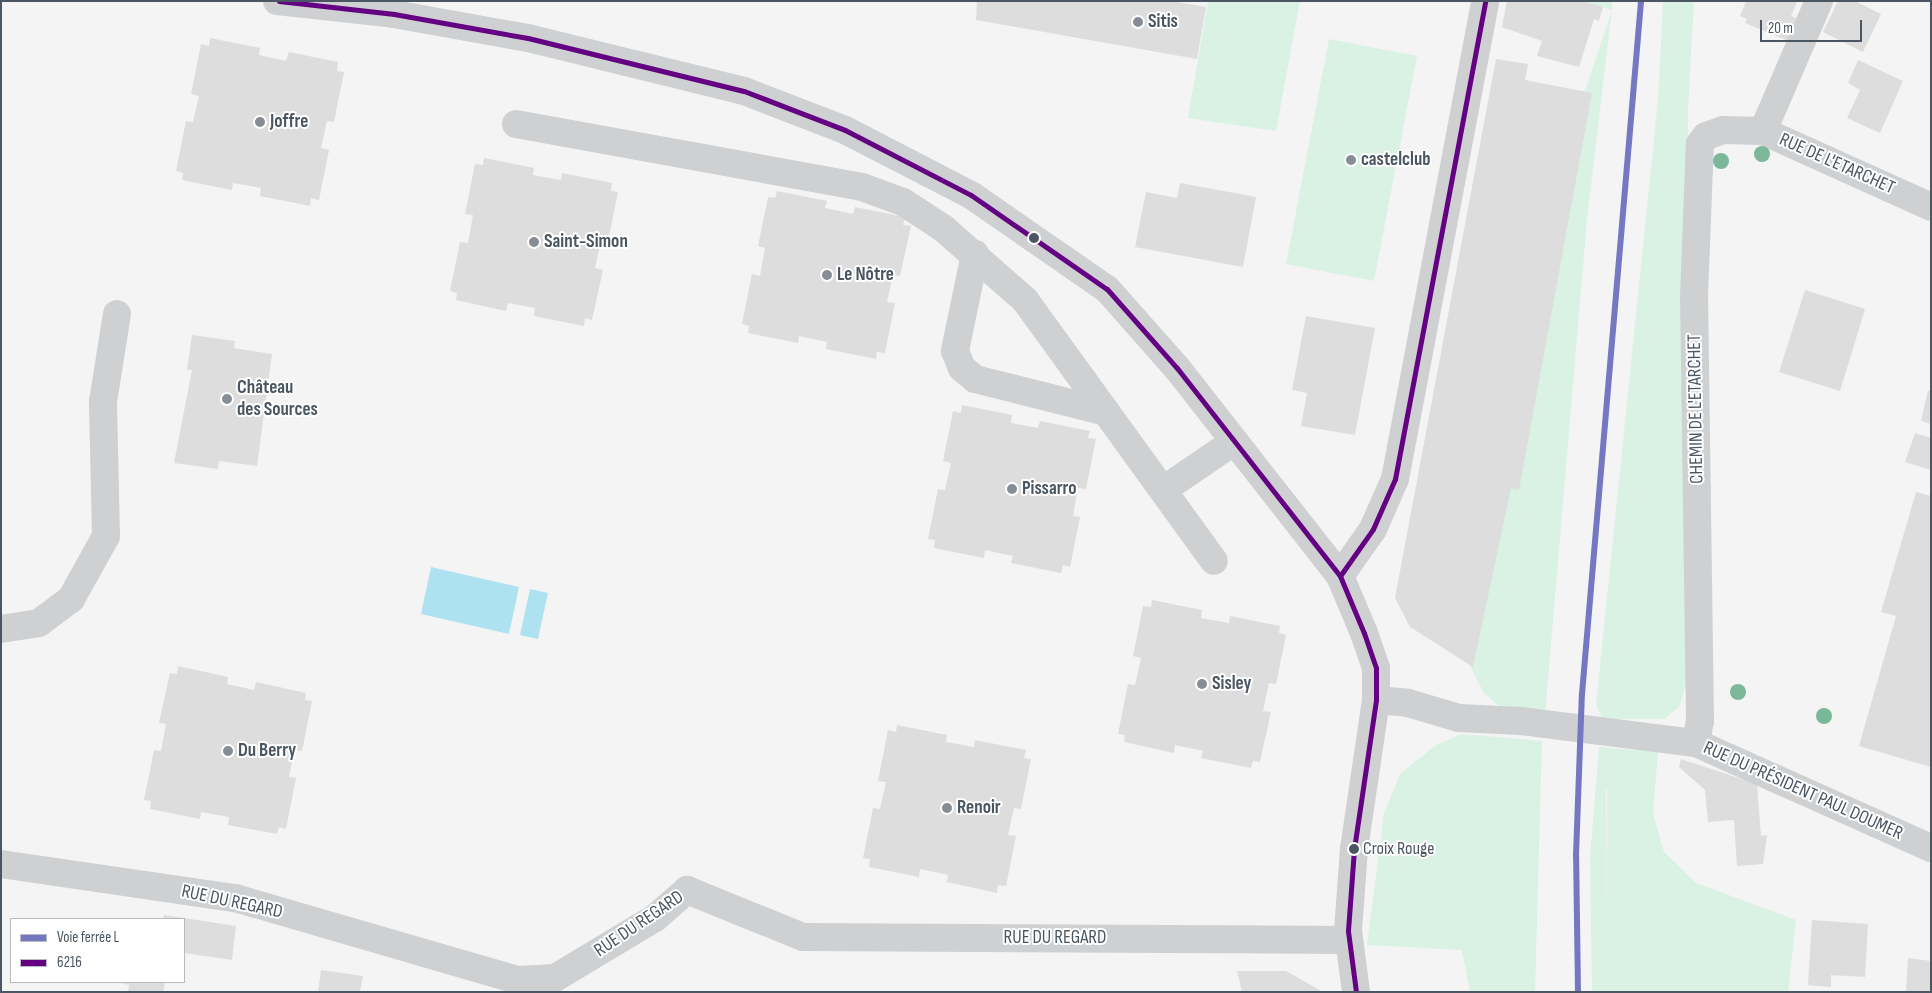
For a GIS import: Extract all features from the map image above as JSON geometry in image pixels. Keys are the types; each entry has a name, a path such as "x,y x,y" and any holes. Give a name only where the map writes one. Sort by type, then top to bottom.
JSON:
{"street":[{"path":"277,1 394,14 528,38 744,91 845,130 971,195 1106,289 1177,368 1232,442 1340,576 1364,633 1376,668 1376,700 1354,849 1348,940 1356,992"},
{"path":"1340,576 1373,529 1395,479 1485,1"},
{"name":"RUE DE L'ETARCHET","path":"1819,1 1763,131 1931,207"},
{"path":"516,124 862,187 903,202 975,254 1025,300 1214,561"},
{"name":"CHEMIN DE L'ETARCHET","path":"1696,742 1700,722 1694,297 1700,144 1706,136 1723,130 1763,131"},
{"path":"975,254 955,351 962,368 975,379 1106,412"},
{"path":"1,629 38,623 71,598 106,536 103,402 117,314"},
{"path":"1163,490 1232,442"},
{"name":"RUE DU PRÉSIDENT PAUL DOUMER","path":"1376,700 1408,703 1459,718 1520,721 1696,742 1931,848"},
{"name":"RUE DU REGARD","path":"1,864 235,898 516,986 555,978 656,918 687,890 803,937 1348,940"}],"green space":[{"path":"1208,1 1300,1 1276,131 1188,118"},
{"path":"1582,1 1612,1 1612,10"},
{"path":"1663,1 1694,1 1688,109 1689,675 1679,707 1664,719 1603,719 1596,705 1658,100"},
{"path":"1612,11 1587,219 1545,715 1504,710 1484,693 1468,662 1580,90 1585,91"},
{"name":"castelclub","path":"1329,39 1417,56 1374,281 1286,264"},
{"path":"1462,734 1542,741 1535,992 1470,992 1462,950 1367,945 1384,813 1400,774 1436,745"},
{"path":"1599,747 1658,752 1653,813 1664,852 1696,883 1796,920 1788,992 1592,992 1590,858","holes":["1606,786 1607,789 1607,946"]}],"water":[{"path":"431,567 519,587 509,634 421,614"},
{"path":"530,589 548,593 538,639 520,635"}],"building":[{"path":"977,1 1171,1 1206,7 1197,59 976,20"},
{"path":"1507,1 1582,1 1603,7 1599,21 1594,19 1579,67 1537,56 1542,41 1502,27"},
{"path":"1746,1 1797,2 1791,16 1800,20 1791,42 1745,23 1747,19 1740,16"},
{"path":"1838,1 1855,1 1881,14 1863,52 1823,32"},
{"name":"Joffre","path":"210,38 260,48 259,55 286,61 289,52 338,62 337,71 344,72 334,122 327,121 321,148 329,150 319,200 311,198 310,206 260,196 261,188 233,183 232,190 182,180 183,173 176,171 186,121 193,122 199,96 191,94 201,44 209,46"},
{"path":"1496,59 1528,64 1525,80 1592,93 1519,490 1511,488 1473,667 1410,627 1395,598"},
{"path":"1858,60 1903,81 1880,133 1847,118 1860,90 1848,83"},
{"name":"Saint-Simon","path":"484,158 534,168 533,175 561,180 562,173 612,183 611,191 618,192 608,242 601,241 595,268 603,270 592,320 585,318 584,326 534,316 535,308 508,303 506,311 456,300 457,293 450,291 460,242 468,243 473,215 465,214 475,164 483,165"},
{"path":"1180,183 1256,197 1243,267 1135,247 1146,192 1177,198"},
{"name":"Le Nôtre","path":"777,191 827,201 825,208 853,214 855,207 905,217 903,225 911,226 900,276 893,275 887,302 895,303 885,353 877,352 876,359 826,349 827,342 799,336 798,343 748,333 749,326 742,324 752,274 760,276 765,248 758,246 768,197 775,198"},
{"path":"1805,290 1865,309 1840,391 1779,372"},
{"path":"1306,316 1375,328 1355,435 1301,426 1307,393 1292,390"},
{"name":"Château des Sources","path":"192,335 235,341 234,348 272,354 257,466 219,461 218,469 174,463 192,370 187,370"},
{"path":"1928,390 1931,391 1931,424 1921,421"},
{"name":"Pissarro","path":"962,405 1012,415 1011,423 1038,428 1040,421 1090,431 1088,438 1096,439 1086,489 1078,488 1073,516 1080,517 1070,567 1063,565 1061,573 1011,563 1013,556 985,550 984,558 934,548 935,540 928,539 938,489 945,490 951,463 943,461 953,411 961,413"},
{"path":"1915,433 1931,438 1931,470 1905,462"},
{"path":"1916,492 1931,496 1931,767 1859,746 1896,616 1881,612"},
{"name":"Sisley","path":"1152,600 1202,610 1201,618 1229,623 1230,616 1280,626 1279,633 1286,635 1276,684 1269,683 1263,711 1271,712 1260,762 1253,761 1251,768 1201,758 1203,751 1175,745 1174,753 1124,742 1125,735 1118,734 1128,684 1135,685 1141,658 1133,656 1143,606 1151,607"},
{"name":"Du Berry","path":"178,666 228,677 227,684 254,690 256,682 306,693 305,700 312,701 302,751 294,750 289,777 296,778 286,829 279,827 277,834 228,825 229,817 201,812 200,819 150,809 151,801 144,800 154,750 161,751 166,724 159,723 170,673 177,674"},
{"name":"Renoir","path":"897,725 947,735 946,742 974,747 975,740 1026,750 1024,758 1031,759 1021,809 1014,808 1008,835 1016,836 1006,886 998,885 997,893 947,882 948,875 920,869 919,877 869,867 870,859 863,858 873,808 880,809 886,782 878,781 888,730 896,732"},
{"path":"1681,759 1757,784 1761,836 1767,835 1763,864 1737,866 1734,820 1708,822 1705,790 1679,767"},
{"path":"164,915 184,918 163,918"},
{"path":"185,918 236,926 232,960 185,953"},
{"path":"1812,920 1868,924 1865,977 1831,975 1831,987 1808,985"},
{"path":"1908,958 1931,961 1931,992 1906,992"},
{"path":"321,970 363,976 360,992 318,992"},
{"path":"1237,971 1286,971 1323,992 1242,992"},
{"path":"121,983 165,983 163,992 128,992 129,985"}],"rail line":[{"name":"L","path":"1578,992 1576,855 1582,694 1641,1"}],"transit line":[{"name":"6216","path":"279,1 394,14 528,38 744,91 845,130 971,195 1107,289 1177,368 1340,576 1364,633 1376,668 1376,700 1354,849 1348,931 1356,992"},
{"name":"6216","path":"1340,576 1373,529 1395,479 1485,1"}],"place":[{"name":"Sitis","path":"1138,22"},
{"name":"Joffre","path":"260,122"},
{"name":"castelclub","path":"1351,160"},
{"name":"Saint-Simon","path":"534,242"},
{"name":"Le Nôtre","path":"827,275"},
{"name":"Château des Sources","path":"227,399"},
{"name":"Pissarro","path":"1012,489"},
{"name":"Sisley","path":"1202,684"},
{"name":"Du Berry","path":"228,751"},
{"name":"Renoir","path":"947,808"},
{"name":"Croix Rouge","path":"1354,849"}]}
